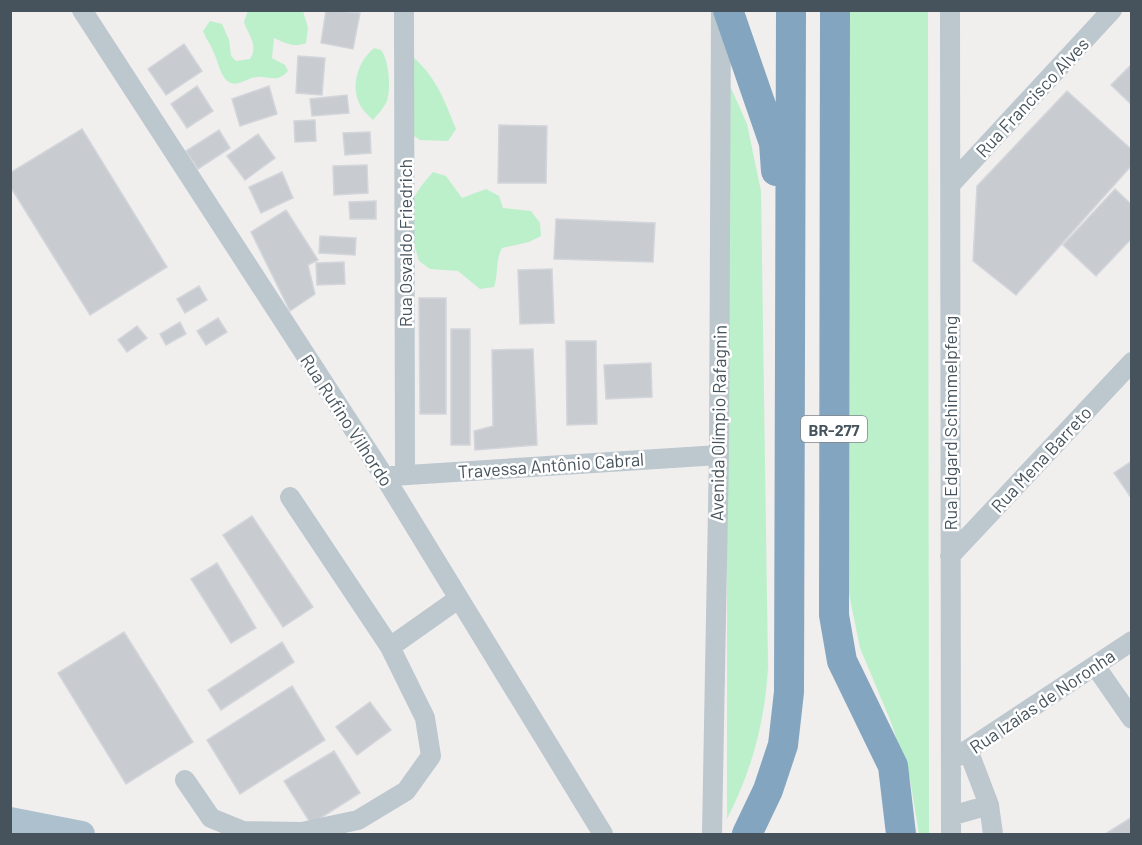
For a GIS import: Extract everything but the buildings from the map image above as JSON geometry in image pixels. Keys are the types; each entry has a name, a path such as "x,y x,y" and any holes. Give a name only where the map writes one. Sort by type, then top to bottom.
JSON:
{"highway":[{"path":"728,10 774,143 790,374"},
{"name":"BR-277","path":"747,834 768,790 783,745 789,692 792,10"},
{"name":"BR-277","path":"834,10 834,615 842,661 893,766 902,834"}],"main road":[{"path":"10,820 82,834"}],"street":[{"name":"Rua Rufino Vilhordo","path":"82,10 384,477 603,834"},
{"name":"Rua Osvaldo Friedrich","path":"404,10 405,475"},
{"name":"Avenida Olímpio Rafagnin","path":"712,834 718,455 721,10"},
{"name":"Rua Edgard Schimmelpfeng","path":"950,10 950,556 960,755 951,825"},
{"name":"Rua Francisco Alves","path":"951,184 1112,10"},
{"name":"Rua Mena Barreto","path":"950,556 1131,362"},
{"name":"Travessa Antônio Cabral","path":"384,477 718,455"},
{"path":"185,780 211,818 243,831 302,832 358,820 406,790 431,756 425,718 390,647 290,497"},
{"path":"390,647 458,599"},
{"name":"Rua Izaías de Noronha","path":"960,755 1096,667 1131,641"},
{"path":"1096,667 1131,719"},
{"path":"960,755 989,805 993,834"},
{"path":"951,825 989,805"}],"green space":[{"path":"248,10 303,11 308,28 306,43 294,45 274,38 272,58 285,65 288,71 279,78 255,77 233,84 222,74 203,31 210,21 222,24 229,40 231,56 236,61 250,59 253,45 244,22"},
{"path":"843,11 928,11 929,834 919,834 910,779 891,722 860,648 847,584"},
{"path":"374,48 381,50 386,60 389,89 386,104 373,120 360,105 356,82 360,67 368,53"},
{"path":"414,58 429,74 448,109 456,129 448,141 420,140 410,133 402,82"},
{"path":"727,79 747,124 761,191 768,667 764,707 756,745 744,782 727,819"},
{"path":"433,172 446,176 462,198 486,189 499,196 503,208 531,211 540,223 541,236 529,242 502,248 498,257 494,287 480,289 458,271 430,269 419,261 411,234 409,214 415,195"}]}
